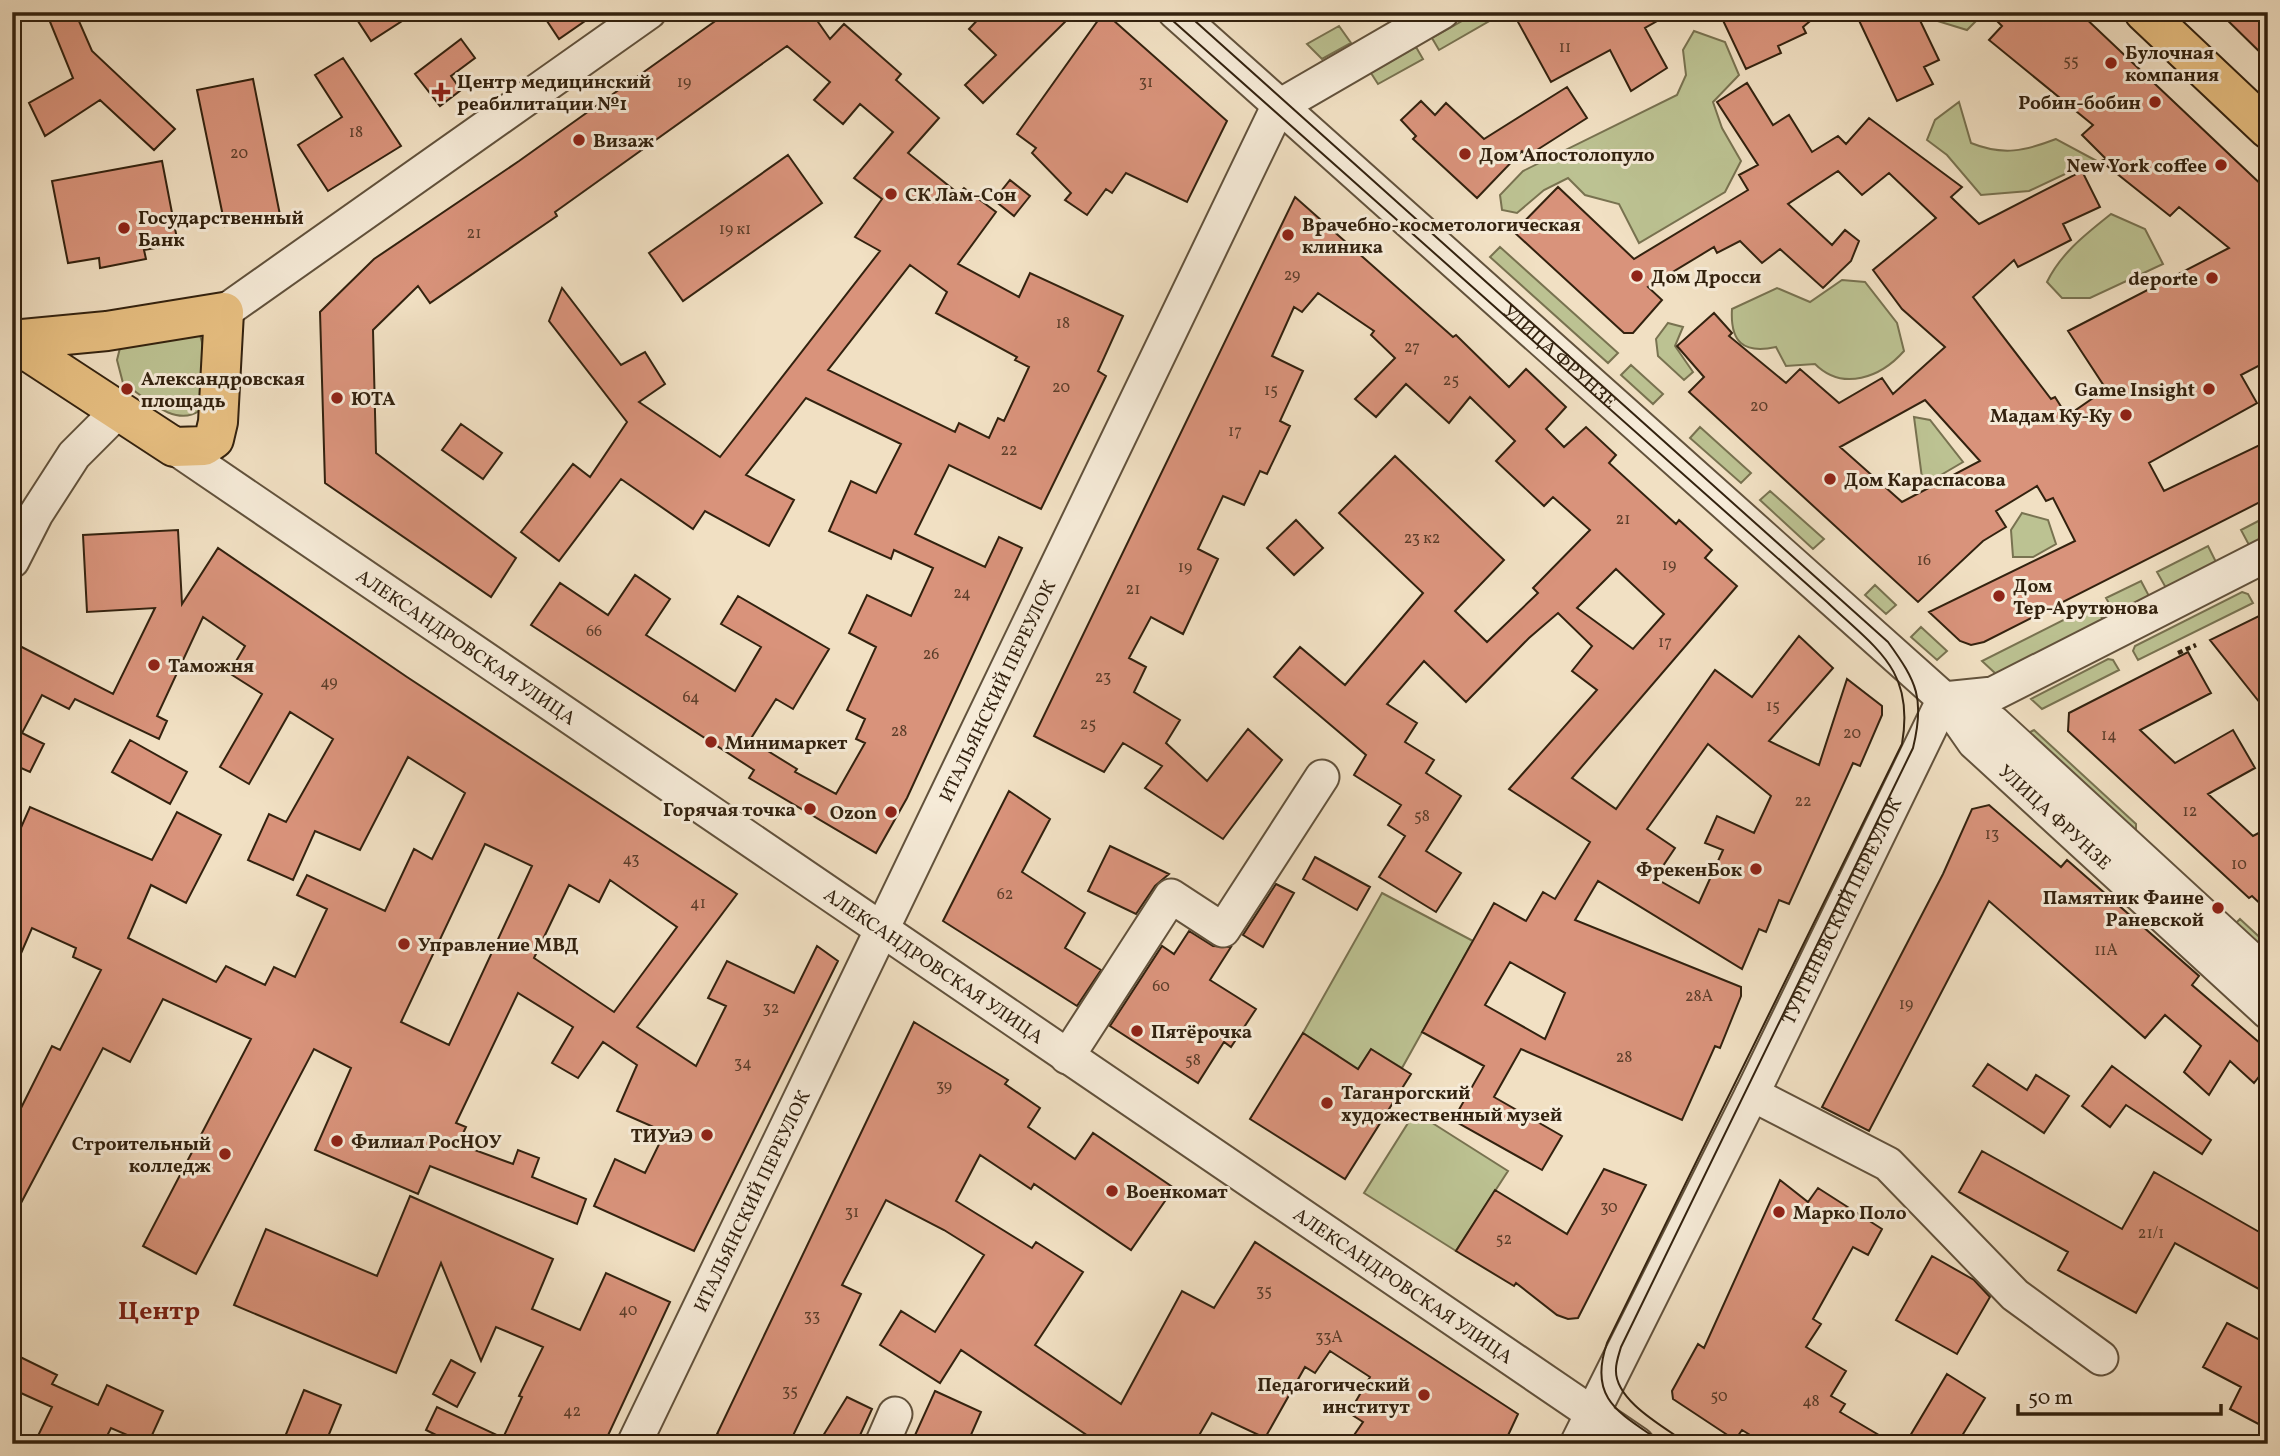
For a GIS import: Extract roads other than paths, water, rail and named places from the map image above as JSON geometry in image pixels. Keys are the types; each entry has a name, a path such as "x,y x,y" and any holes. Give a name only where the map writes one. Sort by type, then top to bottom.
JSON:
{"main road":[{"path":"2144,12 2268,129"},
{"path":"224,312 218,422 214,439 204,446 174,447 12,341 107,331 224,312"},
{"path":"106,402 86,361 91,342 107,331"}],"street":[{"path":"224,312 649,12"},
{"name":"УЛИЦА ФРУНЗЕ","path":"1175,12 1278,107 1944,699 1974,742 2268,1012"},
{"path":"1278,107 1442,12"},
{"name":"ИТАЛЬЯНСКИЙ ПЕРЕУЛОК","path":"634,1444 1278,107"},
{"path":"12,561 36,514 106,402"},
{"path":"218,422 233,486"},
{"name":"АЛЕКСАНДРОВСКАЯ УЛИЦА","path":"174,447 1637,1444"},
{"path":"1944,699 1993,694 2268,554"},
{"name":"УЛИЦА ФРУНЗЕ","path":"1944,699 1994,723 2268,975"},
{"name":"ТУРГЕНЕВСКИЙ ПЕРЕУЛОК","path":"1577,1444 1752,1094 1944,699"},
{"path":"1067,1057 1171,896 1223,930 1322,777"},
{"path":"1752,1094 1888,1164 2015,1294 2101,1357"}],"tram line":[{"path":"1163,12 1827,602 1876,648 1897,679 1903,697 1905,718 1902,744 1607,1343 1602,1363 1605,1393 1622,1414 1664,1444"},
{"path":"1185,12 1888,642 1912,680 1918,703 1913,748 1621,1347 1616,1369 1623,1392 1655,1422 1688,1444"}],"place":[{"name":"Булочная компания","path":"2111,63"},
{"name":"Центр медицинский реабилитации №1","path":"441,92"},
{"name":"Робин-бобин","path":"2155,102"},
{"name":"Визаж","path":"579,140"},
{"name":"Дом Апостолопуло","path":"1465,154"},
{"name":"New York coffee","path":"2221,165"},
{"name":"СК Лам-Сон","path":"891,194"},
{"name":"Государственный Банк","path":"124,228"},
{"name":"Врачебно-косметологическая клиника","path":"1288,235"},
{"name":"Дом Дросси","path":"1637,276"},
{"name":"deporte","path":"2212,278"},
{"name":"Александровская площадь","path":"127,389"},
{"name":"Game Insight","path":"2209,389"},
{"name":"ЮТА","path":"337,398"},
{"name":"Мадам Ку-Ку","path":"2126,415"},
{"name":"Дом Караспасова","path":"1830,479"},
{"name":"Дом Тер-Арутюнова","path":"1999,596"},
{"name":"Таможня","path":"154,665"},
{"name":"Минимаркет","path":"711,742"},
{"name":"Горячая точка","path":"810,809"},
{"name":"Ozon","path":"891,812"},
{"name":"ФрекенБок","path":"1756,869"},
{"name":"Памятник Фаине Раневской","path":"2218,908"},
{"name":"Управление МВД","path":"404,944"},
{"name":"Пятёрочка","path":"1137,1031"},
{"name":"Таганрогский художественный музей","path":"1327,1103"},
{"name":"ТИУиЭ","path":"707,1135"},
{"name":"Филиал РосНОУ","path":"337,1141"},
{"name":"Строительный колледж","path":"225,1154"},
{"name":"Военкомат","path":"1112,1191"},
{"name":"Марко Поло","path":"1779,1212"},
{"name":"Педагогический институт","path":"1424,1395"}],"district":[{"name":"Центр","path":"159,1310"}]}
